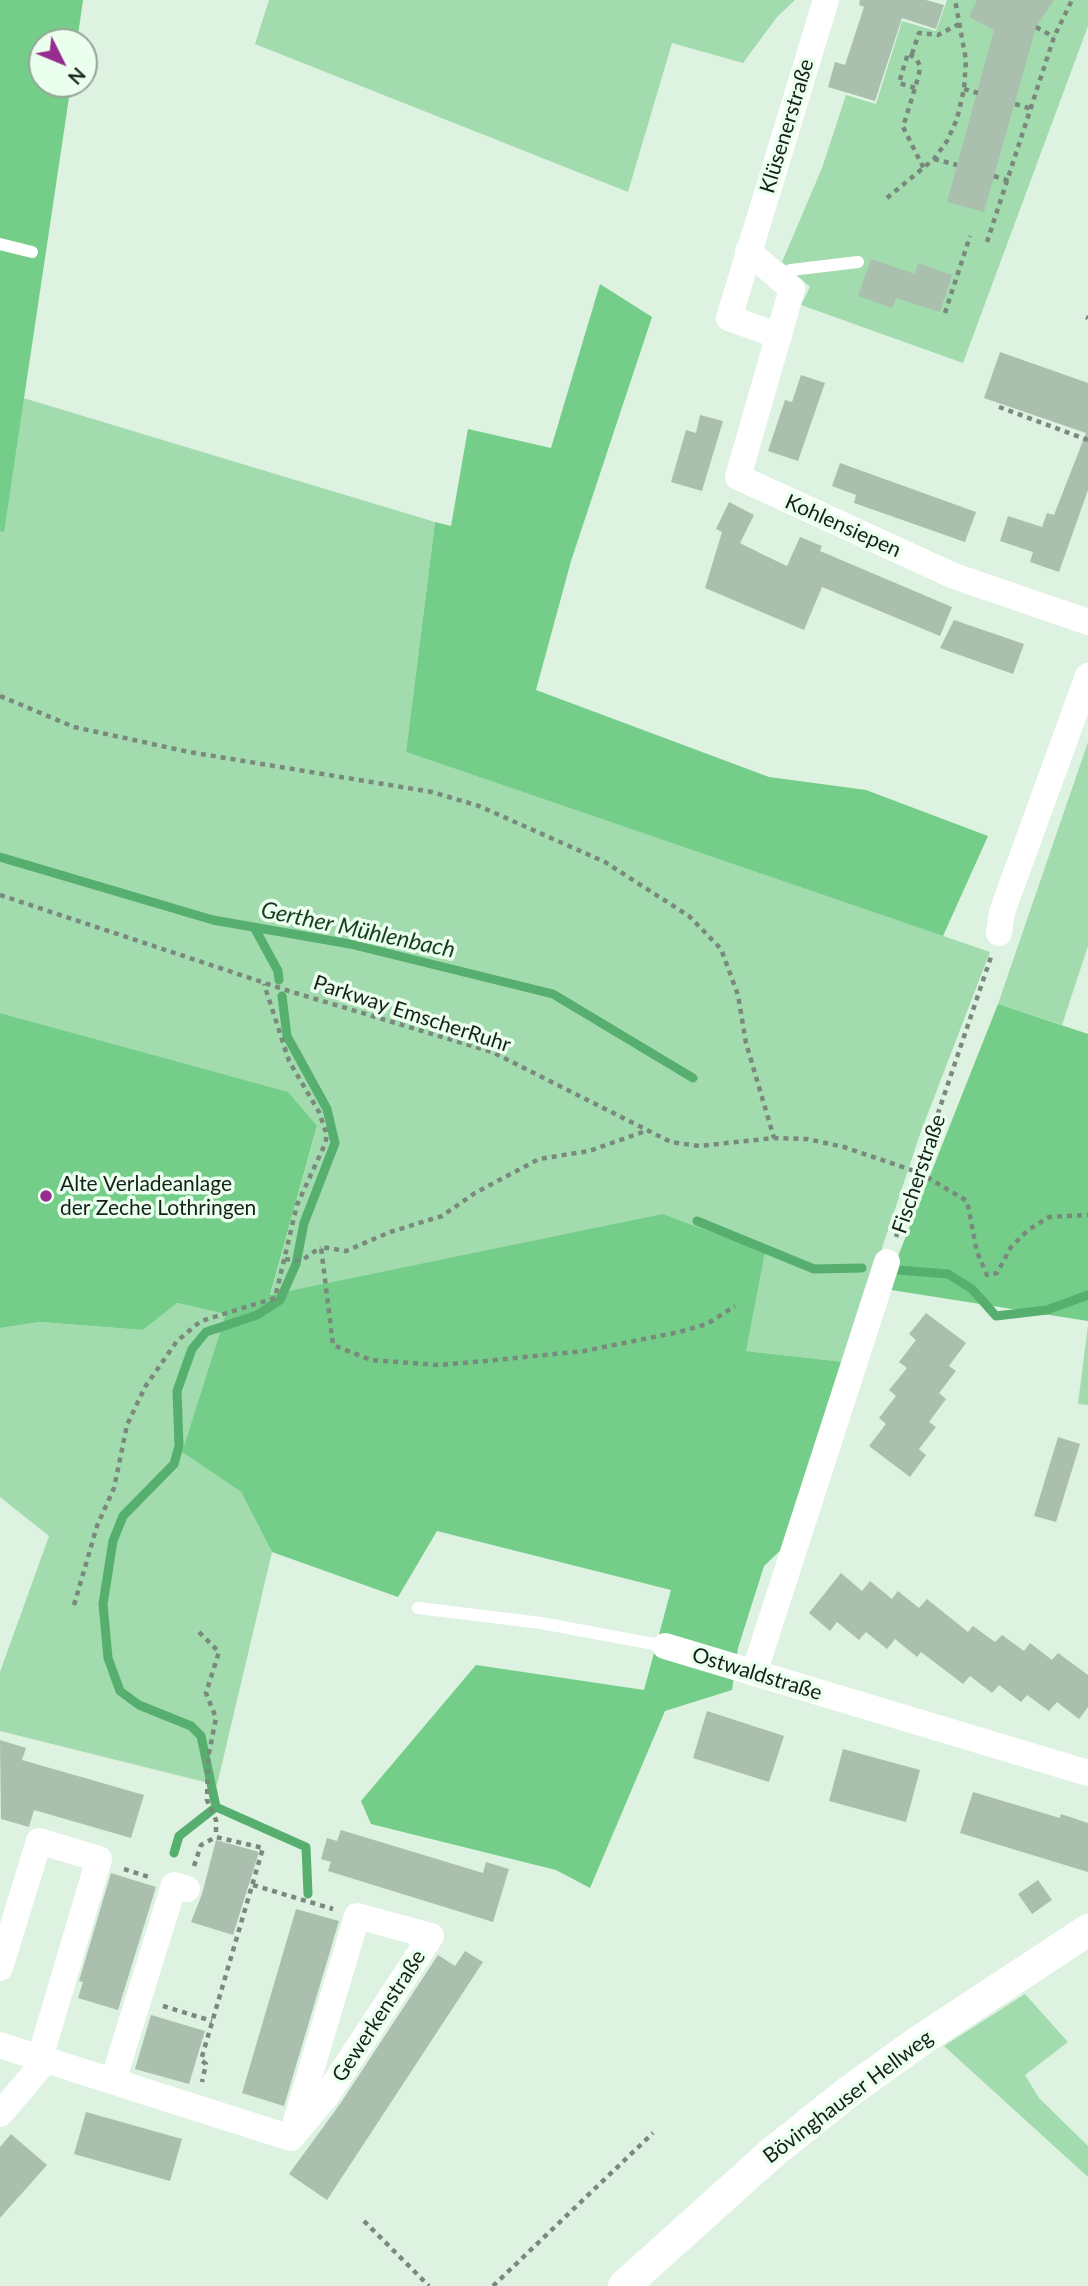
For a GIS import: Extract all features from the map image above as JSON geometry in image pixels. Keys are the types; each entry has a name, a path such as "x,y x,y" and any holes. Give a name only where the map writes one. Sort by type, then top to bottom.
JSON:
{"street":[{"name":"Klüsenerstraße","path":"779,336 729,318 826,0"},
{"path":"748,251 792,289 779,336"},
{"name":"Kohlensiepen","path":"779,336 738,477 954,576 1088,622"},
{"path":"999,933 1002,912 1087,680"},
{"path":"754,1673 887,1262"},
{"name":"Ostwaldstraße","path":"665,1646 1088,1773"},
{"path":"0,1968 39,1841 99,1859 43,2059 0,2114"},
{"path":"113,2081 138,1999 180,1887"},
{"name":"Gewerkenstraße","path":"357,1916 431,1936 327,2095 291,2138 357,1916"},
{"name":"Bövinghauser Hellweg","path":"624,2286 772,2153 847,2093 921,2040 1088,1930"},
{"path":"0,2045 291,2138"}],"lane":[{"path":"0,244 32,252"},
{"path":"776,275 791,270 858,262"},
{"name":"Ostwaldstraße","path":"418,1608 541,1623 665,1646"}],"path":[{"path":"887,198 924,169 947,141 964,89 966,60 955,0"},
{"path":"987,242 1054,37 1072,0"},
{"path":"912,54 919,33 939,35 959,24"},
{"path":"1036,27 1054,37"},
{"path":"912,54 908,53 899,83 915,88"},
{"path":"912,54 920,66 902,127 924,169"},
{"path":"964,89 978,93"},
{"path":"1015,104 1032,109"},
{"path":"934,159 957,165"},
{"path":"995,176 1009,181"},
{"path":"945,313 970,236"},
{"path":"999,407 1088,440"},
{"path":"0,696 75,727 189,752 432,792 479,806 616,868 689,916 721,949 738,995 746,1043 774,1139"},
{"path":"0,895 263,983 289,1061 319,1112 327,1135 297,1205 275,1298 201,1321 177,1341 145,1387 127,1425 114,1488 97,1526 74,1605"},
{"name":"Fischerstraße","path":"887,1262 920,1173 999,933"},
{"name":"Parkway EmscherRuhr","path":"263,983 492,1052 643,1131 671,1142 699,1146 774,1139 807,1139 844,1147 920,1173 967,1201 977,1252 987,1275 997,1273 1011,1247 1049,1217 1082,1213 1088,1215"},
{"path":"285,1259 301,1261 321,1247 346,1251 390,1232 442,1216 475,1193 539,1159 589,1151 643,1131"},
{"path":"321,1247 332,1345 371,1360 438,1365 584,1351 707,1324 735,1306"},
{"path":"200,1632 219,1652 206,1693 216,1718 208,1758 207,1800 216,1820 216,1837"},
{"path":"99,1859 180,1887 201,1845 216,1837 263,1848 201,2060 206,2064 197,2107"},
{"path":"253,1885 357,1916"},
{"path":"138,1999 212,2021"},
{"path":"493,2286 653,2133"},
{"path":"364,2221 429,2286"}],"green space":[{"path":"0,0 83,0 79,28 28,28 28,98 69,98 4,532 0,531"},
{"path":"269,0 795,0 777,17 743,63 672,43 628,192 255,44"},
{"path":"947,0 1088,0 1088,26 963,363 801,305 810,287 782,262 822,168 846,95 876,104 902,21 936,31"},
{"path":"600,284 652,317 571,561 536,690 769,777 866,790 988,836 943,936 406,752 435,522 451,526 468,429 551,448"},
{"path":"0,391 435,522 406,752 990,952 920,1134 844,1362 746,1351 662,1214 270,1296 317,1127 288,1093 0,1013"},
{"path":"1088,742 1088,946 1062,1025 998,1004"},
{"path":"998,1004 1088,1034 1088,1321 885,1289"},
{"path":"0,1013 288,1092 317,1126 270,1295 662,1214 765,1252 746,1351 844,1362 786,1545 764,1566 738,1648 732,1690 665,1711 590,1888 556,1870 371,1824 361,1801 476,1665 644,1690 671,1590 437,1531 398,1597 272,1552 241,1492 182,1452 226,1314 177,1303 143,1330 40,1322 0,1328"},
{"path":"176,1303 227,1314 182,1452 241,1492 272,1552 217,1785 0,1731 0,1672 49,1536 0,1497 0,1328 40,1322 143,1330"},
{"path":"1088,1325 1088,1405 1078,1404"},
{"path":"1025,1994 1068,2042 1025,2075 1039,2098 1088,2146 1088,2177 944,2046"}],"building":[{"path":"860,0 926,0 944,5 936,29 902,18 875,101 828,87 835,62 845,65 864,7 859,5"},
{"path":"977,0 1054,0 1036,27 984,212 947,202 994,30 969,17"},
{"path":"871,259 915,274 918,263 952,275 940,312 896,298 892,308 858,296"},
{"path":"1000,352 1088,383 1088,490 1059,572 1030,562 1033,552 1000,541 1008,516 1042,527 1047,513 1054,515 1086,433 984,398"},
{"path":"801,375 825,383 798,461 768,451 785,400 792,402"},
{"path":"700,415 723,421 702,491 671,482 686,430 696,433"},
{"path":"840,463 976,512 965,542 854,503 856,495 832,486"},
{"path":"729,502 754,515 740,543 787,566 800,537 822,546 820,551 952,607 940,636 822,587 804,630 705,588 722,532 716,529"},
{"path":"954,620 1024,644 1013,674 940,648"},
{"path":"926,1313 966,1343 949,1366 956,1371 939,1393 946,1399 929,1422 936,1427 919,1449 926,1455 910,1477 869,1446 886,1424 879,1418 896,1396 889,1390 907,1368 899,1362 916,1340 909,1334"},
{"path":"1058,1437 1080,1444 1056,1522 1034,1516"},
{"path":"841,1573 862,1591 870,1581 892,1599 898,1591 919,1608 927,1599 968,1632 973,1626 995,1642 1002,1635 1024,1651 1030,1643 1052,1660 1058,1653 1088,1675 1088,1707 1079,1719 1057,1702 1049,1711 1027,1695 1021,1702 999,1685 992,1693 970,1676 963,1684 921,1652 917,1657 895,1639 887,1649 866,1632 859,1640 837,1622 830,1631 809,1613"},
{"path":"707,1711 784,1736 769,1782 693,1758"},
{"path":"0,1740 26,1748 22,1760 144,1795 131,1838 34,1810 29,1827 1,1819"},
{"path":"843,1749 920,1770 906,1822 829,1801"},
{"path":"973,1792 1060,1818 1061,1814 1088,1823 1088,1872 960,1833"},
{"path":"341,1830 483,1873 486,1862 509,1869 493,1922 328,1871 331,1862 321,1859 327,1838 337,1841"},
{"path":"216,1840 259,1852 233,1935 191,1922 202,1894"},
{"path":"111,1873 156,1887 118,2010 78,1998 83,1982 79,1981"},
{"path":"1038,1880 1052,1900 1032,1914 1018,1894"},
{"path":"296,1909 339,1921 284,2106 242,2093"},
{"path":"465,1951 483,1962 327,2200 289,2174 340,2104 438,1955 455,1966"},
{"path":"151,2015 205,2031 189,2084 135,2069"},
{"path":"86,2112 182,2139 170,2181 74,2154"},
{"path":"11,2134 47,2165 0,2218 0,2147"}],"waterway":[{"name":"Gerther Mühlenbach","path":"0,857 213,920 350,944 553,994 693,1078"},
{"path":"254,927 278,971 279,980"},
{"path":"282,996 287,1036 327,1109 335,1143 304,1223 296,1264 280,1300 257,1315 206,1332 192,1349 177,1391 179,1446 174,1464 123,1516 113,1541 103,1604 108,1658 120,1691 139,1705 191,1726 201,1736 216,1807 306,1847 308,1894"},
{"name":"Gerther Mühlenbach","path":"697,1221 814,1269 862,1268"},
{"name":"Gerther Mühlenbach","path":"898,1270 948,1274 972,1289 996,1316 1047,1310 1088,1295"},
{"path":"174,1853 179,1836 216,1807"}],"place":[{"name":"Alte Verladeanlage der Zeche Lothringen","path":"46,1196"}]}
